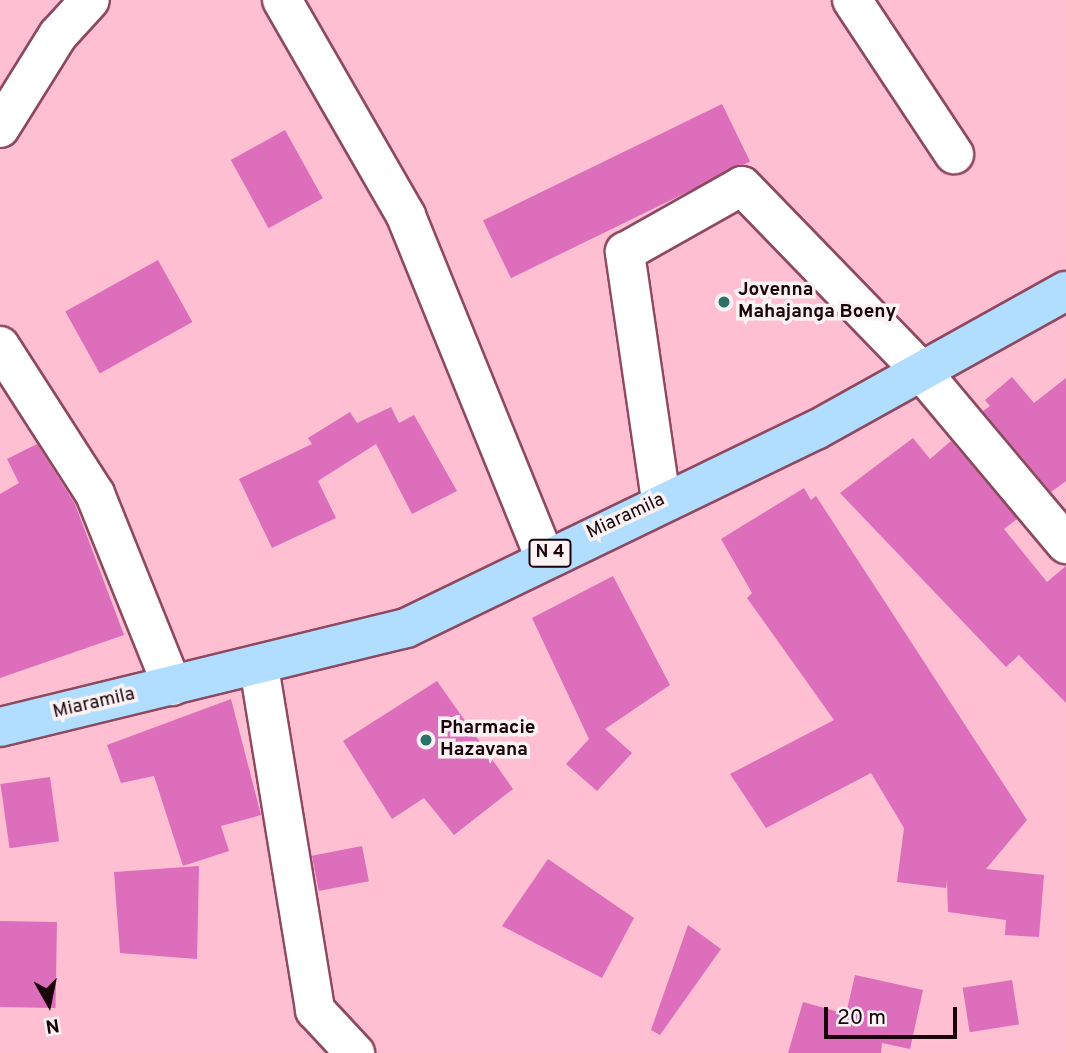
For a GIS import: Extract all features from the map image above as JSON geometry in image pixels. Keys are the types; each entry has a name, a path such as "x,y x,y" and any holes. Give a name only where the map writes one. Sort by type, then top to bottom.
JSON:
{"main road":[{"name":"Miaramila","path":"0,727 260,667 406,628 544,556 816,430 1066,290"}],"street":[{"path":"0,128 58,35 90,0"},
{"path":"282,0 406,216 544,556"},
{"path":"852,0 954,154"},
{"path":"661,500 625,252 742,186 921,371 1066,544"},
{"path":"0,346 95,494 172,686"},
{"path":"260,667 315,1010 355,1053"}],"building":[{"path":"722,104 750,162 511,278 483,221"},
{"path":"285,130 323,198 269,228 231,160"},
{"path":"158,260 192,322 100,373 65,311"},
{"path":"1012,377 1034,403 1066,378 1066,481 1051,492 983,411 990,406 985,400"},
{"path":"391,407 399,423 414,415 457,491 412,514 376,444 318,481 336,518 272,548 239,479 312,444 308,438 350,412 357,423"},
{"path":"913,438 930,459 951,441 1017,519 1004,529 1047,582 1066,566 1066,703 1019,655 1006,667 840,493"},
{"path":"37,444 75,504 124,635 0,678 0,494 19,483 7,459"},
{"path":"804,488 811,500 816,496 1027,820 986,869 1044,875 1039,937 1005,935 1006,920 948,912 947,881 946,888 897,882 904,828 871,773 766,828 730,774 834,720 747,598 752,593 721,539"},
{"path":"613,576 670,685 605,729 632,753 597,791 566,764 589,739 532,618"},
{"path":"437,681 513,789 454,835 424,798 392,819 343,741"},
{"path":"231,699 261,815 221,826 229,851 183,866 154,776 121,783 107,745"},
{"path":"50,777 59,841 10,848 0,784"},
{"path":"362,846 369,881 319,891 312,856"},
{"path":"548,859 634,918 602,978 502,926"},
{"path":"199,866 197,959 120,953 114,872"},
{"path":"0,921 57,922 55,1008 0,1007"},
{"path":"688,925 721,949 660,1035 651,1030"},
{"path":"855,975 923,990 910,1049 882,1043 881,1053 788,1053 803,1002 846,1014"},
{"path":"1012,980 1019,1024 970,1032 963,988"}],"place":[{"name":"Jovenna Mahajanga Boeny","path":"724,302"},
{"name":"Pharmacie Hazavana","path":"426,740"}]}
